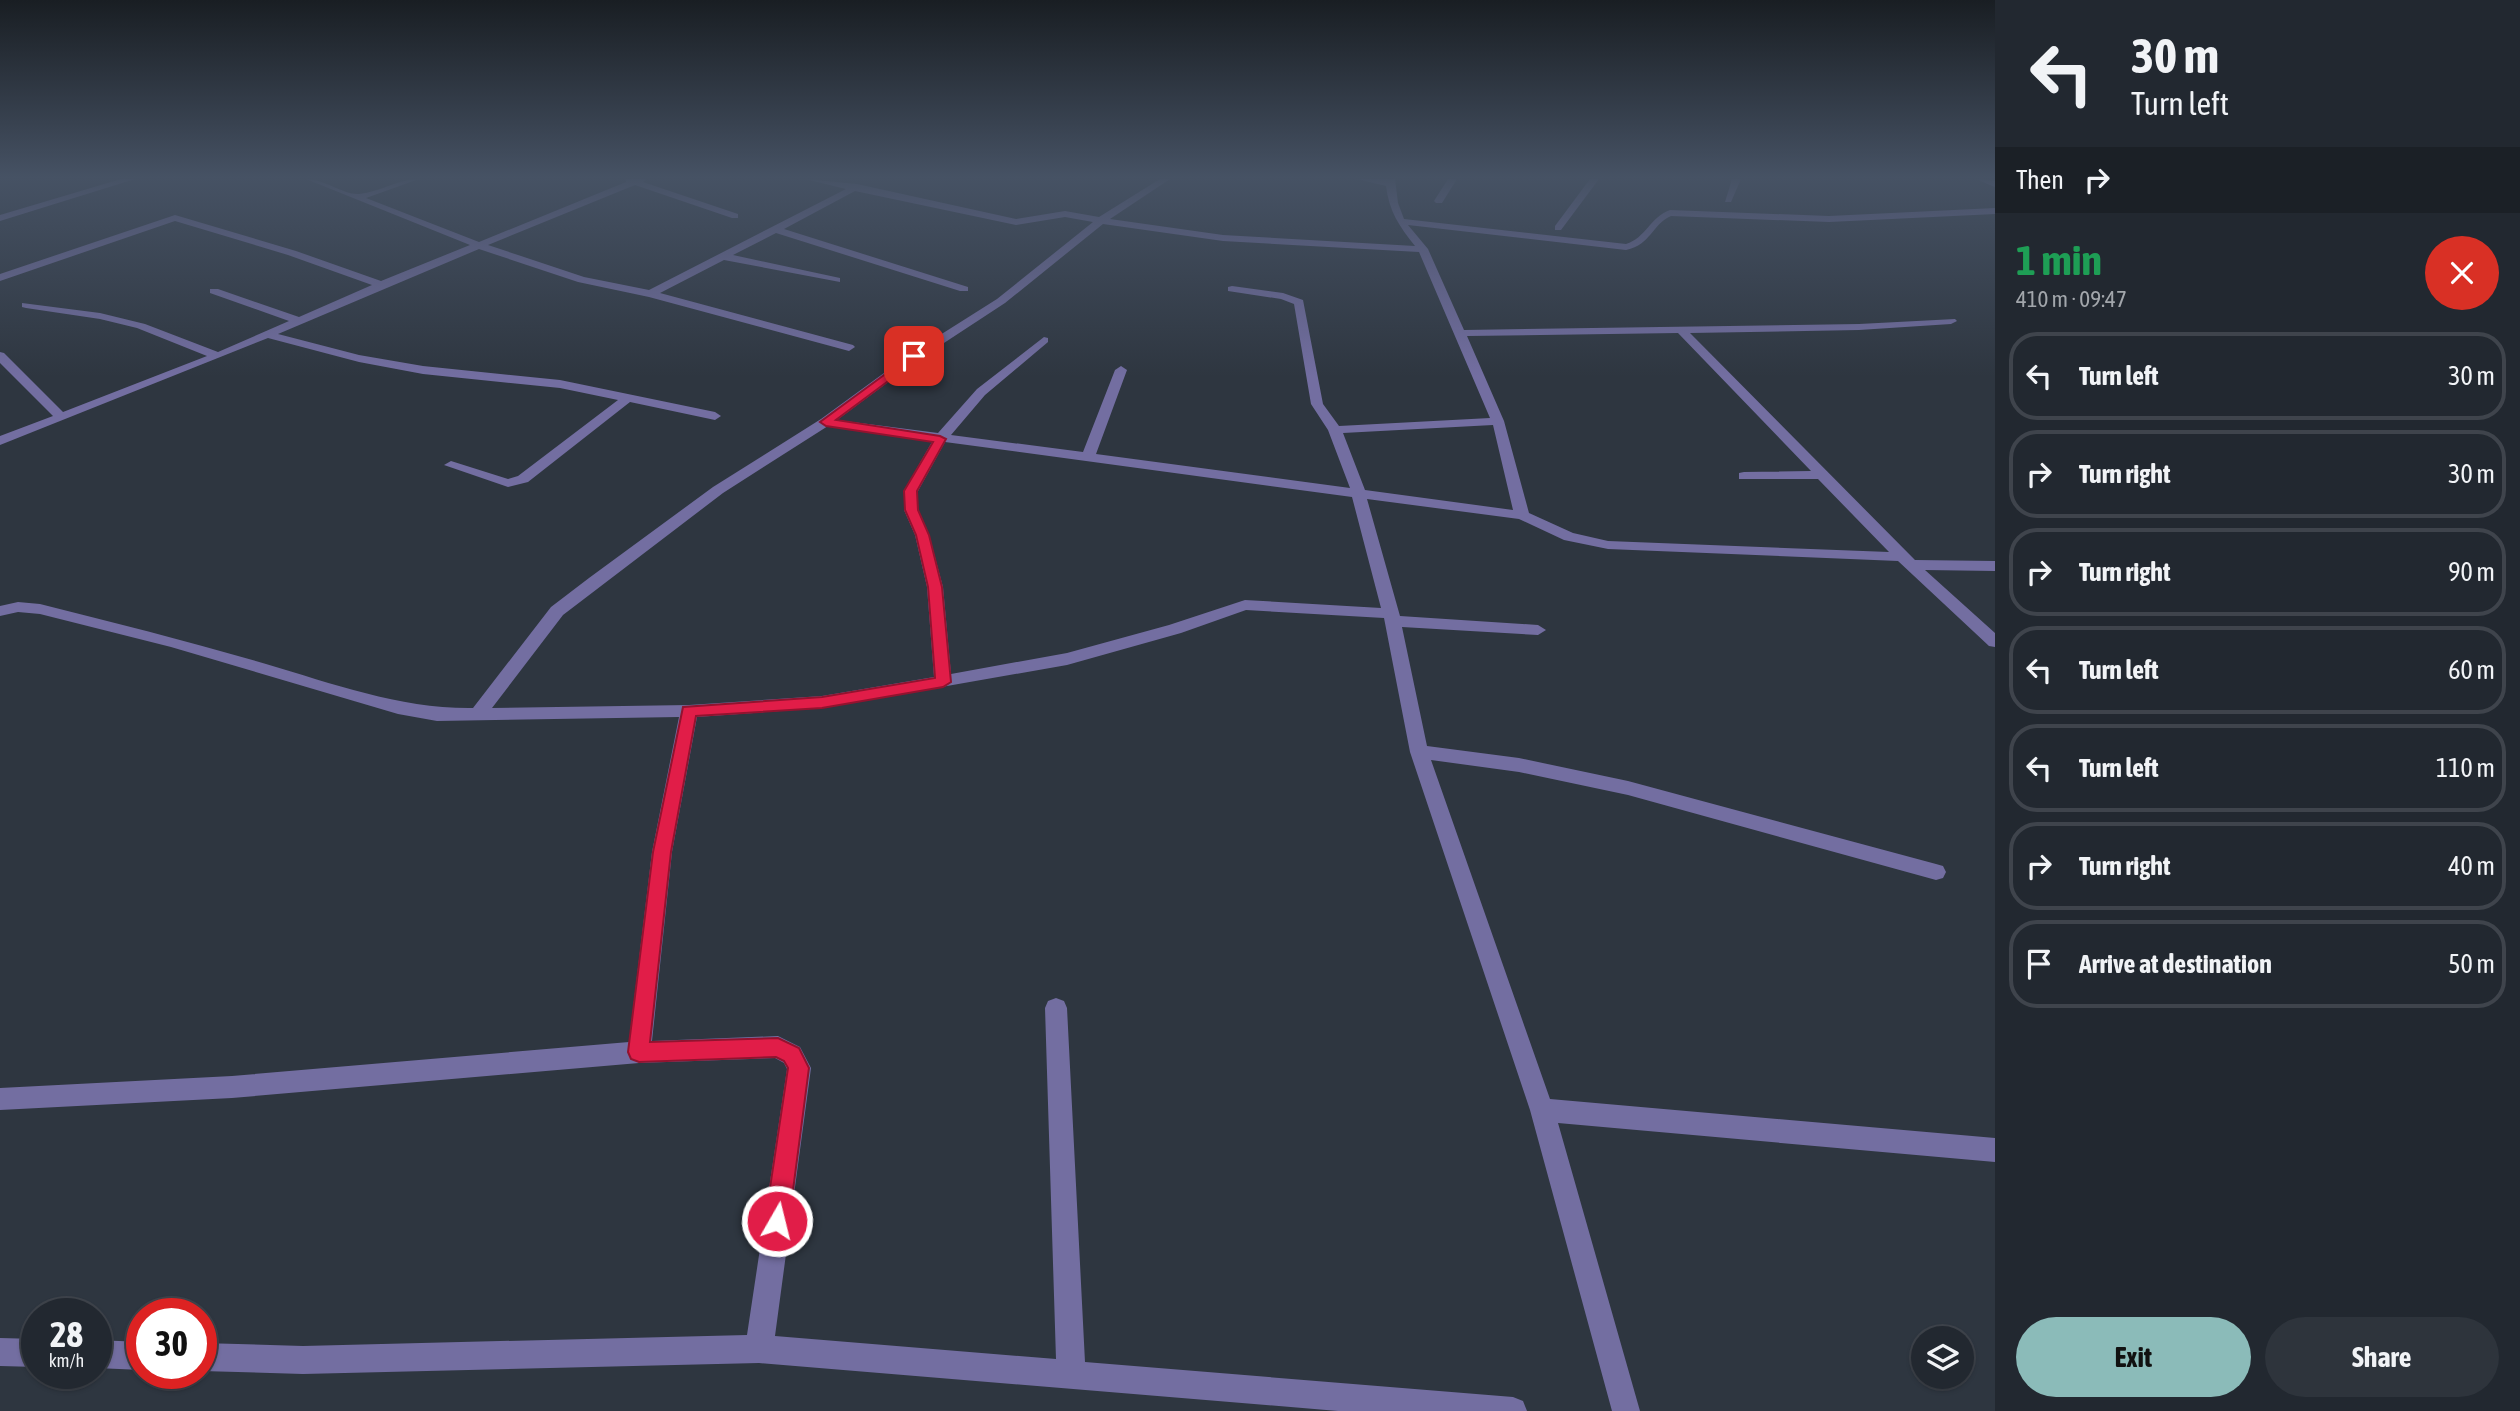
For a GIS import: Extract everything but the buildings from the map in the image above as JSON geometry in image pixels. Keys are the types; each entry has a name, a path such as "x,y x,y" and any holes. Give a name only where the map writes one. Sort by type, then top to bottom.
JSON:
{"street":[{"path":"0,278 97,245"},
{"path":"265,245 381,285"},
{"path":"0,441 218,356 478,245 582,281 650,294 849,346"},
{"path":"650,294 744,245"},
{"path":"825,245 964,289"},
{"path":"478,715 557,611 594,581 718,490 826,422 914,356 1001,301 1070,245"},
{"path":"1347,245 1423,249"},
{"path":"1420,245 1462,333 1498,421 1522,515"},
{"path":"1607,245 1626,247 1638,245"},
{"path":"722,256 836,281"},
{"path":"1231,289 1283,296 1299,302 1317,404 1335,430 1358,491 1391,617 1419,752 1542,1110 1626,1411"},
{"path":"214,291 300,321"},
{"path":"26,305 100,316 141,326 218,356"},
{"path":"1462,333 1859,327 1951,321"},
{"path":"1680,329 1907,561 1995,642"},
{"path":"269,334 359,358 423,370 560,384 715,416"},
{"path":"943,682 935,587 922,535 911,510 911,491 940,439 981,392 1044,340"},
{"path":"0,356 61,417"},
{"path":"1088,457 1121,370"},
{"path":"451,465 508,483 523,479 628,398"},
{"path":"1335,430 1498,421"},
{"path":"826,422 1522,515 1569,537 1626,547 1995,566"},
{"path":"1744,476 1821,475"},
{"path":"0,611 19,607 40,609 174,643 398,708 437,715 689,711 822,702 1067,659 1175,629 1245,605 1538,630"},
{"path":"639,1052 662,852 689,711"},
{"path":"1419,752 1519,765 1628,788 1936,872"},
{"path":"1056,1008 1070,1375"},
{"path":"0,1099 232,1087 639,1052 778,1047 792,1055 799,1068 759,1349"},
{"path":"1542,1110 1995,1150"},
{"path":"217,1357 303,1360 759,1349 1513,1411"},
{"path":"0,1352 21,1353"}],"route":[{"path":"777,1221 799,1068 792,1055 778,1047 639,1052 662,852 689,711 822,702 943,682 935,587 922,535 911,510 911,491 940,439 826,422 914,356"}]}
